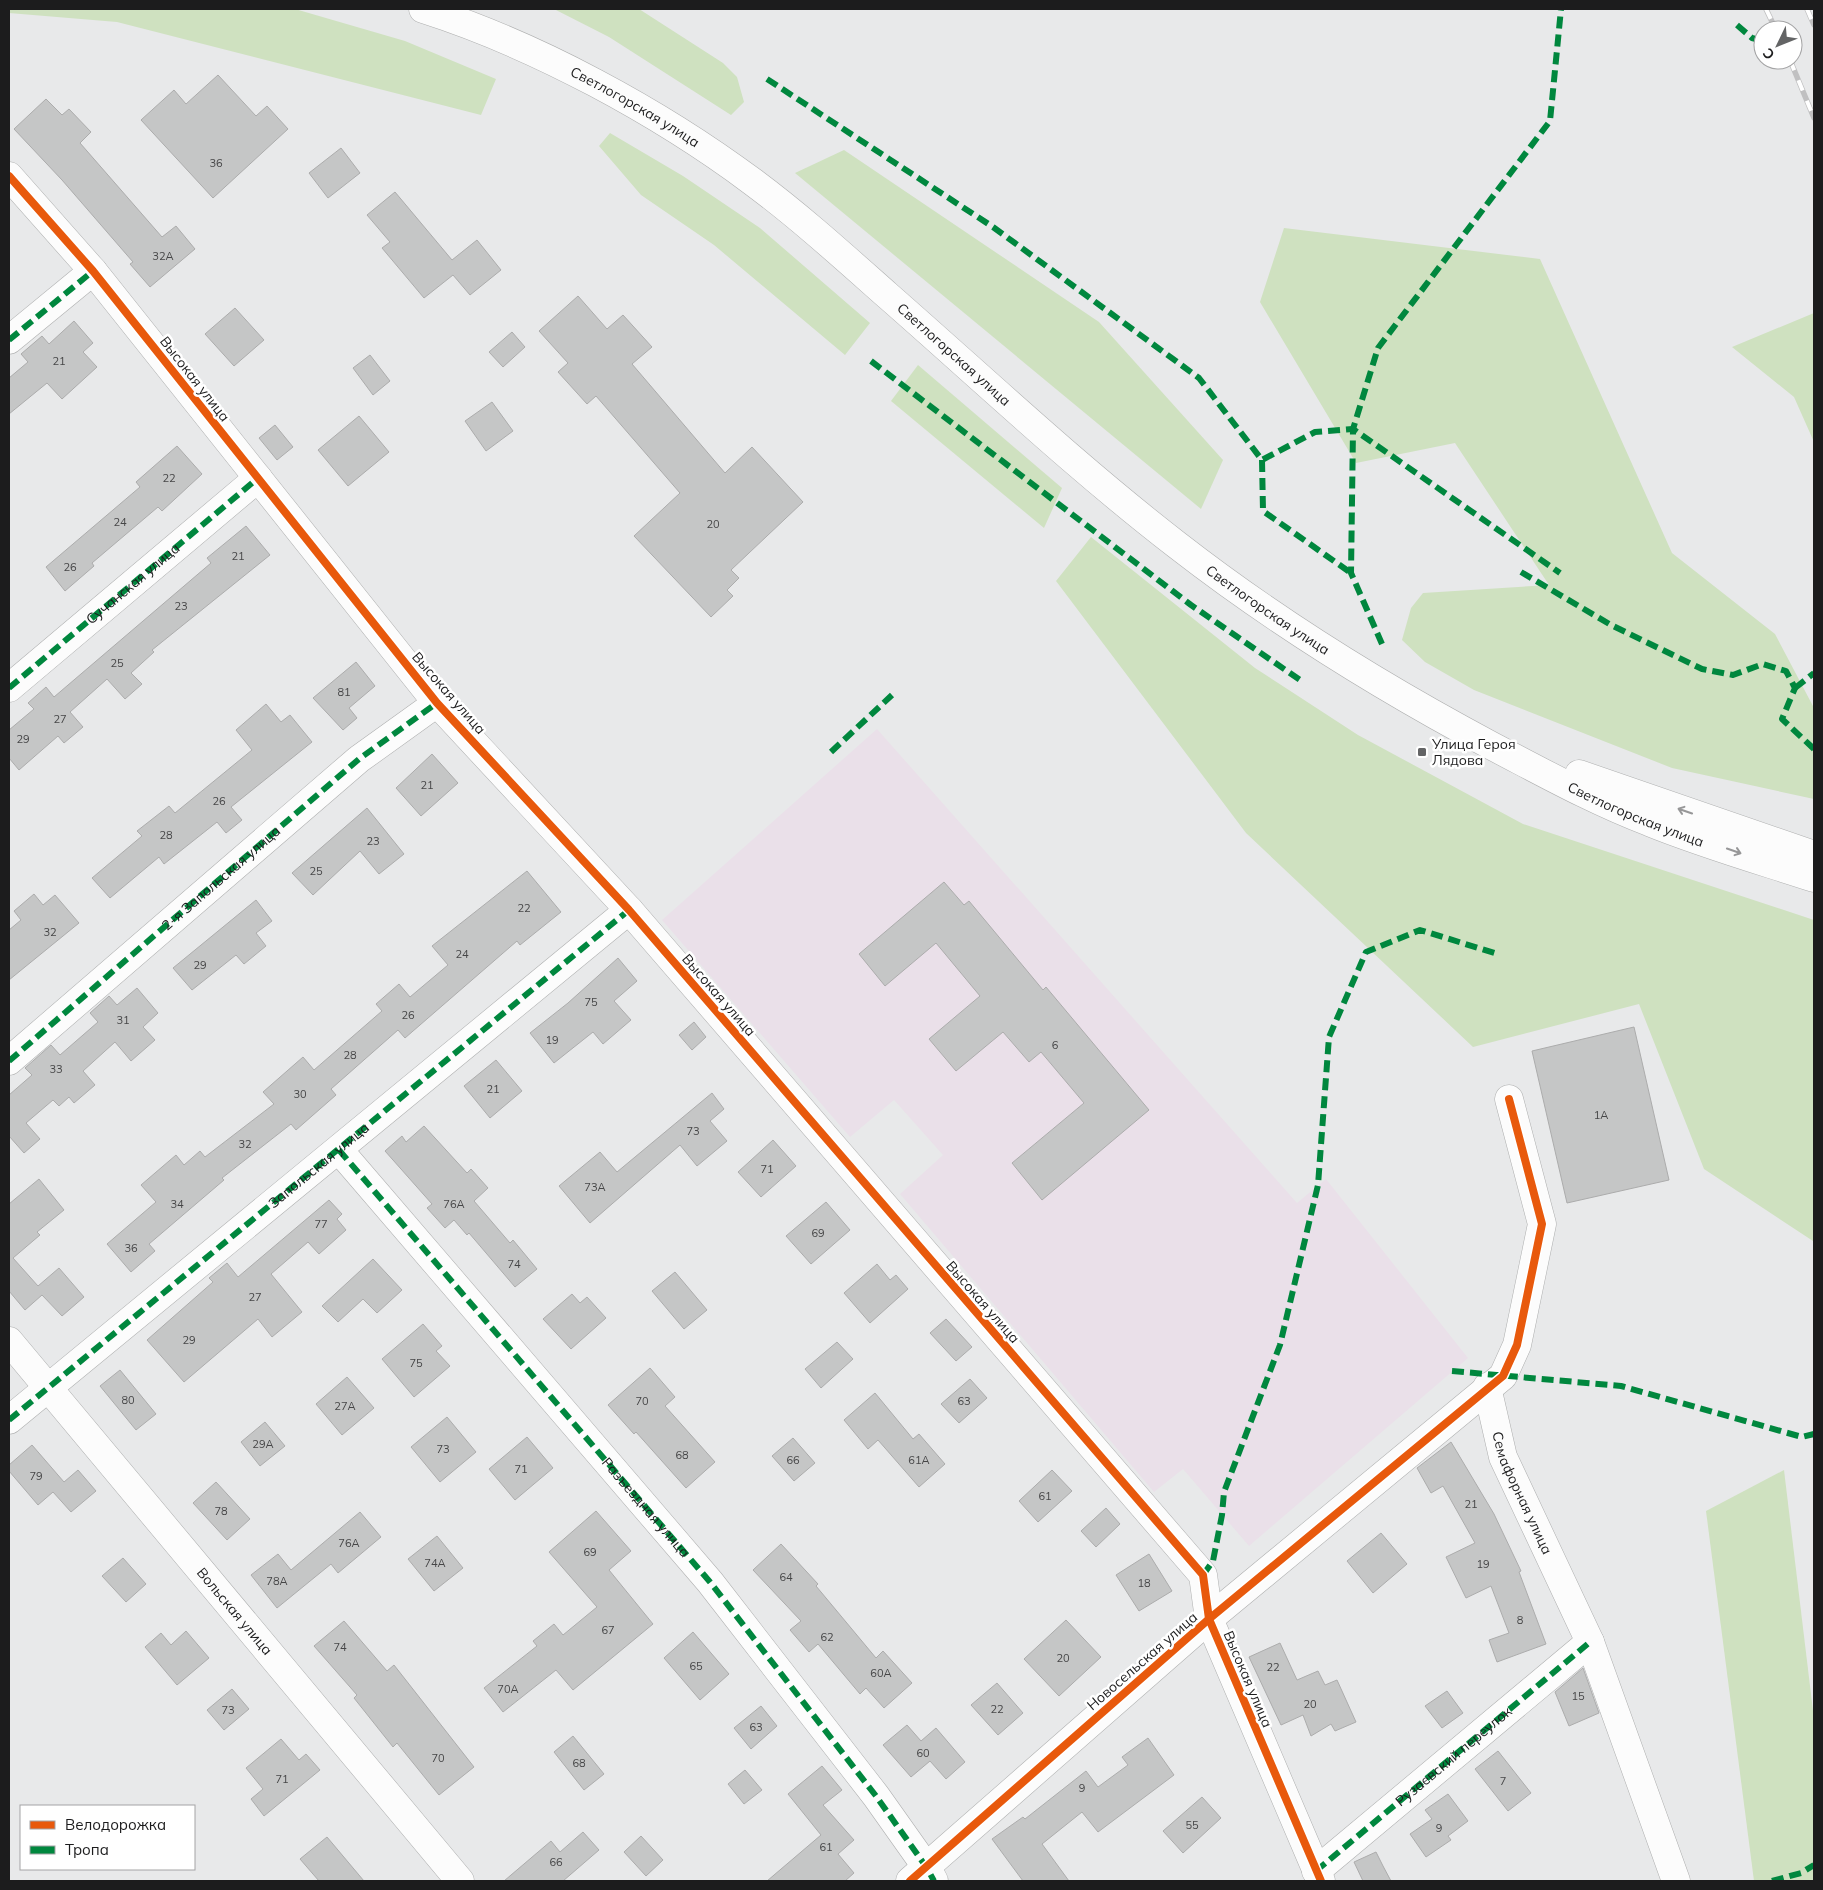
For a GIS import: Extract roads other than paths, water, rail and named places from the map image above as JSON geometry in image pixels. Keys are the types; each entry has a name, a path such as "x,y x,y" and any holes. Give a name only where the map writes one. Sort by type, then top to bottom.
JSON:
{"street":[{"name":"Светлогорская улица","path":"423,9 450,17 537,55 604,88 694,141 754,183 835,249 1105,486 1173,542 1303,637 1366,676 1466,732 1587,796 1652,824 1814,878"},
{"name":"Высокая улица","path":"9,176 93,271 438,703 629,910 1203,1575 1209,1619 1318,1876"},
{"path":"9,340 93,271"},
{"name":"Сучанская улица","path":"9,688 258,478"},
{"name":"2-я Запольская улица","path":"9,1061 359,759 438,703"},
{"name":"Светлогорская улица","path":"1466,732 1572,772 1814,855"},
{"name":"Запольская улица","path":"9,1420 629,910"},
{"path":"1487,1387 1502,1376 1517,1345 1542,1224 1509,1099"},
{"name":"Разъездная улица","path":"339,1150 710,1582 876,1796 924,1877"},
{"name":"Вольская улица","path":"9,1341 460,1881"},
{"name":"Новосельская улица","path":"924,1877 1209,1619 1487,1387"},
{"name":"Семафорная улица","path":"1487,1387 1502,1457 1590,1642 1651,1806 1676,1881"},
{"name":"Рузаевский переулок","path":"1318,1876 1590,1642"}],"railway":[{"path":"1766,9 1771,20"},
{"path":"1807,9 1814,25"},
{"path":"1794,70 1814,118"}],"place":[{"name":"Улица Героя Лядова","path":"1422,752"}]}
